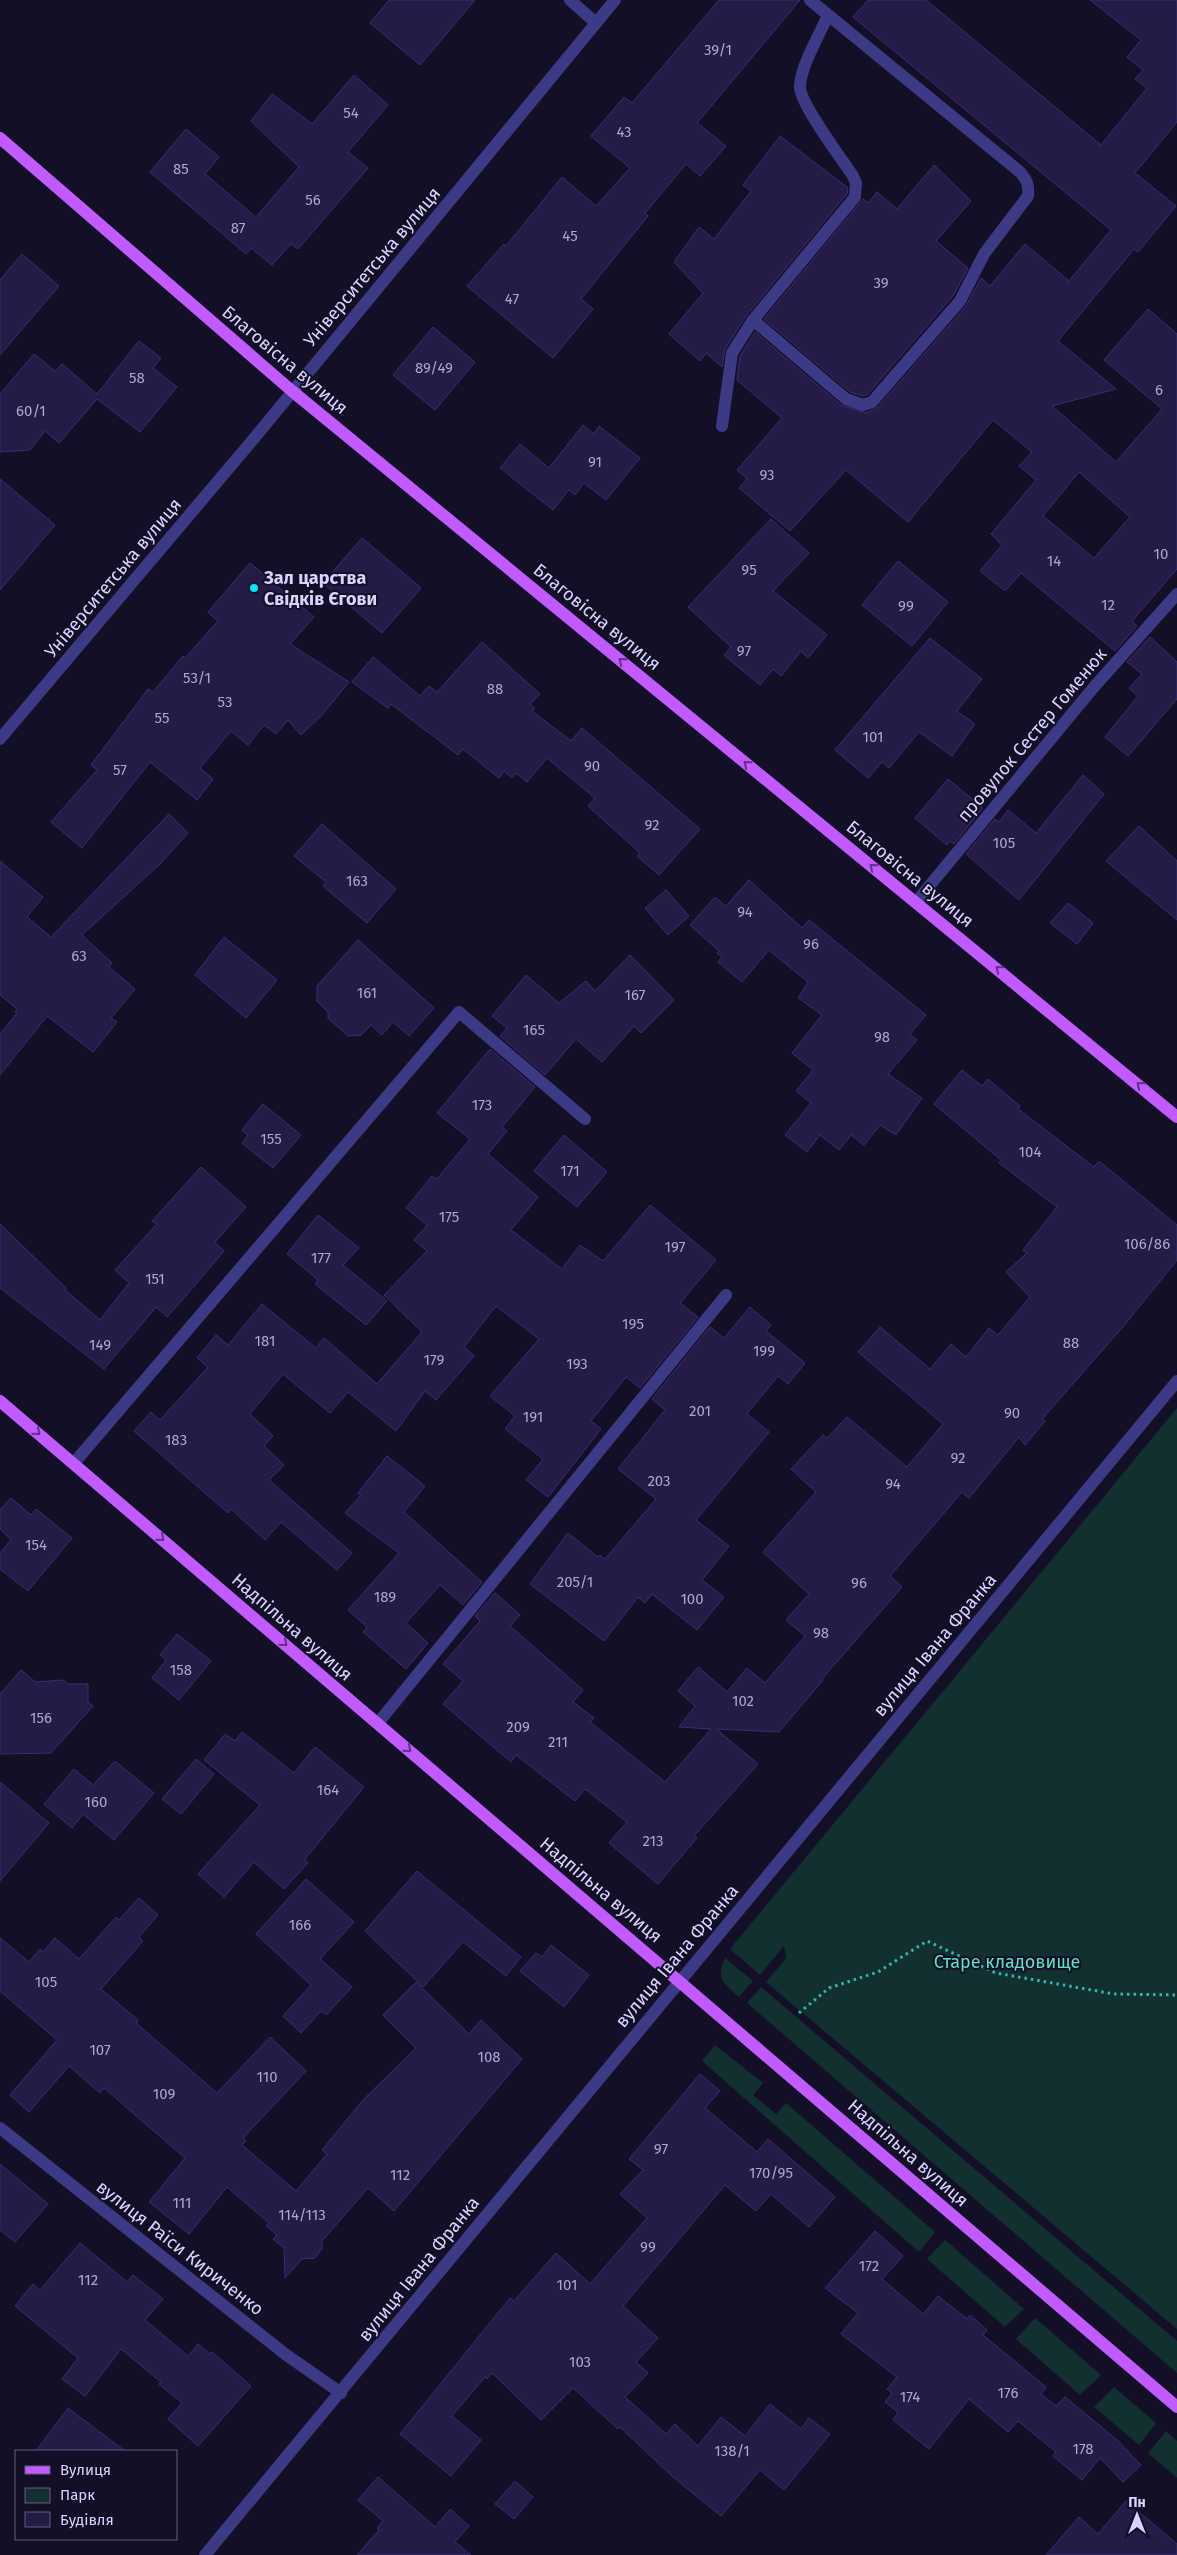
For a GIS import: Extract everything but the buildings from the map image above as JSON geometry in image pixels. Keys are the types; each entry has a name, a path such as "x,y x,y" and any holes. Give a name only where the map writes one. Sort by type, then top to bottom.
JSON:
{"main road":[{"name":"Благовісна вулиця","path":"0,138 292,391 1177,1117"},
{"name":"Надпільна вулиця","path":"0,1401 1177,2407"}],"street":[{"path":"570,0 596,23"},
{"name":"Університетська вулиця","path":"0,739 292,391 615,0"},
{"path":"753,320 846,399 863,404 872,402 960,301 984,254 1028,196 1029,187 1026,178 1020,172 810,0"},
{"path":"722,426 732,353 753,320 856,197 856,182 853,176 805,103 800,88 803,73 828,15"},
{"name":"провулок Сестер Гоменюк","path":"916,902 1094,687 1177,594"},
{"path":"74,1463 459,1012 585,1119"},
{"path":"378,1723 726,1295"},
{"name":"вулиця Івана Франка","path":"205,2555 647,2018 680,1981 1177,1381"},
{"name":"вулиця Раїси Кириченко","path":"0,2128 286,2354 340,2393"}],"path":[{"path":"800,2013 829,1988 878,1972 927,1941 996,1973 1114,1994 1177,1995"}],"green space":[{"name":"Старе кладовище","path":"1177,1408 1177,2329 766,1982 786,1958 784,1946 760,1975 730,1949"},
{"path":"725,1958 753,1981 739,1997 730,1989 721,1976"},
{"path":"761,1987 1177,2341 1177,2373 747,2003"},
{"path":"715,2045 763,2083 753,2095 776,2114 786,2103 935,2232 919,2252 702,2061"},
{"path":"945,2240 1024,2309 1005,2327 927,2259"},
{"path":"1035,2318 1101,2375 1080,2395 1016,2339"},
{"path":"1114,2387 1156,2423 1139,2445 1094,2407"},
{"path":"1166,2431 1177,2441 1177,2478 1148,2453"}],"place":[{"name":"Зал царства Свідків Єгови","path":"254,588"}]}
